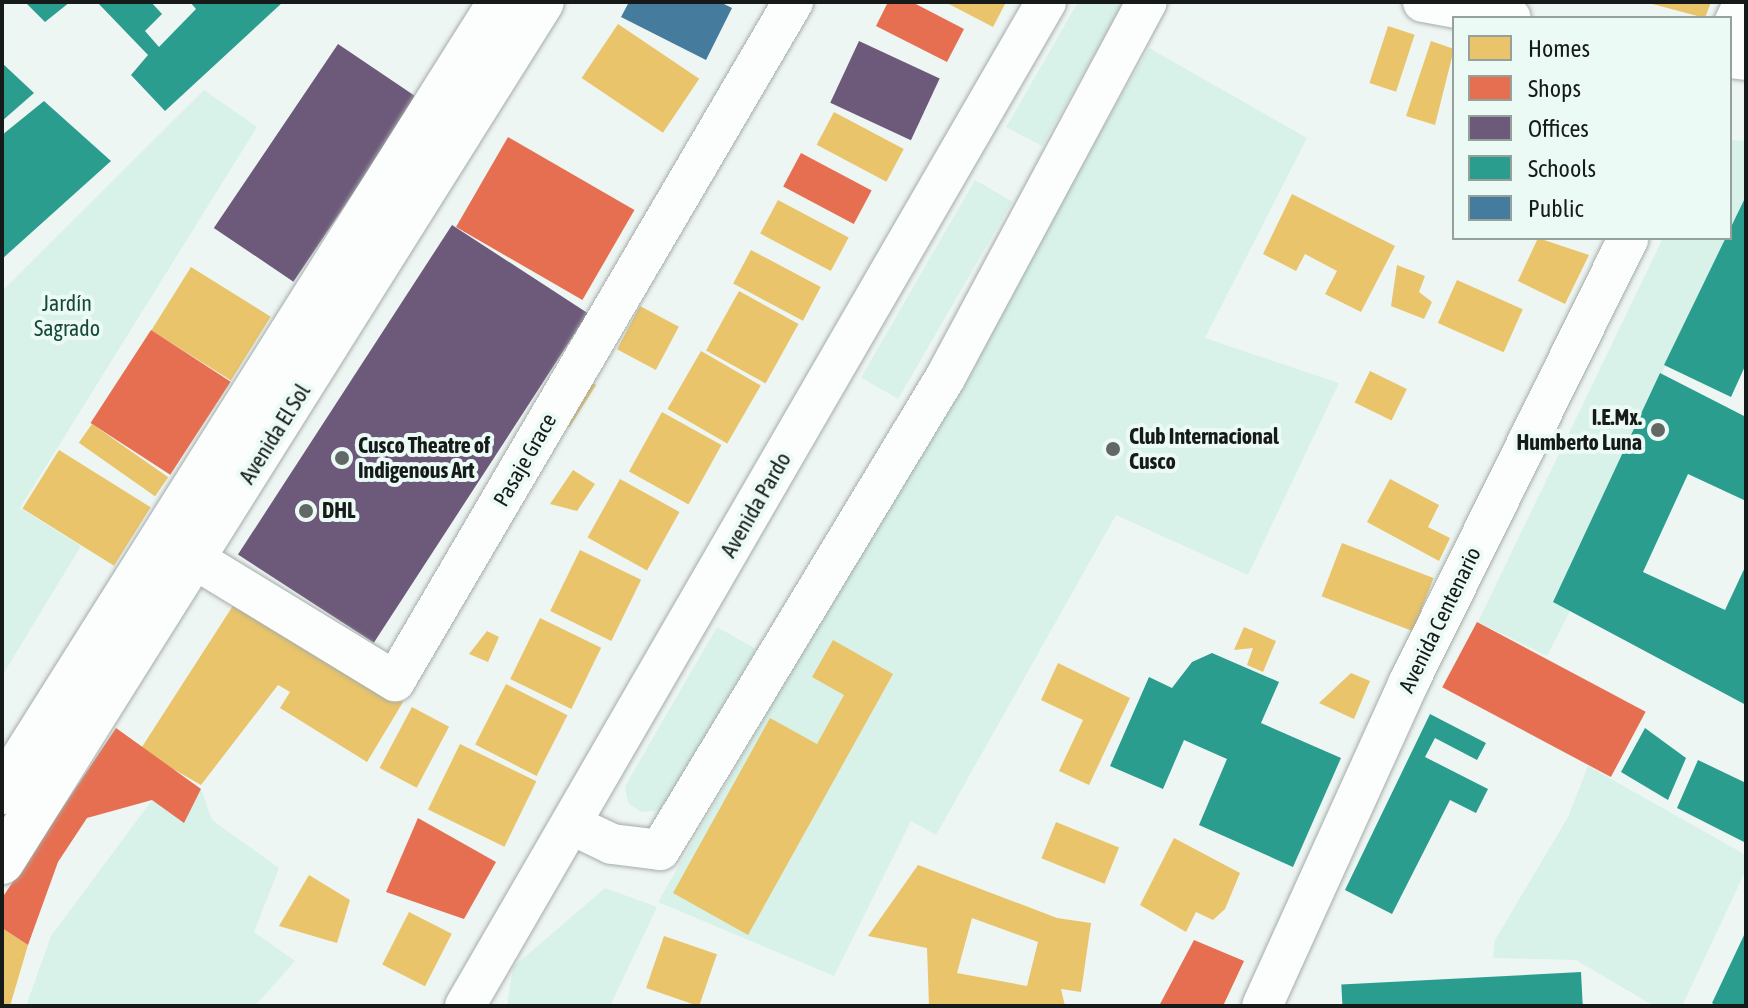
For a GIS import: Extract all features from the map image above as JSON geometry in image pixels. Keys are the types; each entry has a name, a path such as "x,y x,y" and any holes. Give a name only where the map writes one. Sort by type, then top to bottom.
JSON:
{"street":[{"name":"Avenida El Sol","path":"2,792 500,2"},
{"name":"Avenida El Sol","path":"2,862 196,562 542,2"},
{"name":"Pasaje Grace","path":"160,538 395,681 793,2"},
{"name":"Avenida Pardo","path":"465,1006 1046,2"},
{"path":"572,825 612,844 660,850 945,378 1147,2"},
{"path":"1423,2 1500,16"},
{"path":"1732,28 1744,2"},
{"name":"Avenida Centenario","path":"1262,1006 1408,684 1627,240"}],"green space":[{"path":"1078,2 1124,2 1042,146 1006,127"},
{"name":"Club Internacional Cusco","path":"1149,48 1307,138 1205,338 1339,383 1248,575 1116,515 936,835 911,821 834,976 658,902"},
{"name":"Jardín Sagrado","path":"204,90 257,127 20,508 81,546 2,676 2,291"},
{"path":"1732,140 1746,141 1746,196 1732,225"},
{"path":"975,180 1012,202 898,399 861,377"},
{"path":"1662,240 1725,240 1554,601 1570,611 1547,656 1478,622"},
{"path":"717,627 756,649 663,810 641,812 628,803 625,786"},
{"path":"1588,766 1746,855 1746,870 1682,1006 1654,1006 1576,960 1493,958 1495,940 1568,817"},
{"path":"201,789 212,820 279,868 254,932 295,961 255,1006 26,1006 51,936 152,800 184,822"},
{"path":"605,888 657,907 610,1006 507,1006 513,967"}],"building: Homes":[{"path":"945,2 1006,2 993,27"},
{"path":"1645,2 1711,2 1706,16"},
{"path":"618,24 699,79 663,133 582,78"},
{"path":"1388,26 1415,35 1396,92 1369,83"},
{"path":"1431,41 1452,48 1435,125 1406,116"},
{"path":"834,112 904,149 886,182 817,145"},
{"path":"1292,194 1395,246 1361,312 1325,294 1337,271 1305,254 1296,271 1263,254"},
{"path":"778,200 849,238 831,271 760,234"},
{"path":"1537,240 1589,255 1565,304 1518,281"},
{"path":"751,250 821,287 803,321 733,284"},
{"path":"1397,265 1425,276 1419,292 1432,302 1424,319 1391,306"},
{"path":"191,267 271,317 231,380 151,331"},
{"path":"1457,280 1523,309 1504,352 1438,323"},
{"path":"739,291 798,324 766,383 706,350"},
{"path":"640,306 679,327 656,370 617,349"},
{"path":"701,351 761,386 727,444 668,409"},
{"path":"1370,371 1407,389 1392,420 1355,402"},
{"path":"585,378 596,385 570,427 559,420"},
{"path":"662,412 721,445 689,504 629,471"},
{"path":"92,424 168,477 155,496 79,443"},
{"path":"59,450 151,507 114,566 22,509"},
{"path":"573,470 595,484 577,511 550,504"},
{"path":"620,479 679,512 647,571 588,538"},
{"path":"1390,479 1439,505 1428,527 1450,538 1439,561 1367,522"},
{"path":"1342,543 1433,578 1413,631 1322,596"},
{"path":"580,550 641,580 611,641 550,611"},
{"path":"236,601 403,702 367,762 280,708 290,692 278,685 201,785 140,750"},
{"path":"540,618 601,648 571,709 510,679"},
{"path":"1244,627 1276,641 1263,672 1247,665 1253,648 1234,650"},
{"path":"487,631 499,637 488,662 469,654"},
{"path":"833,640 893,674 748,935 673,893 770,718 817,744 844,695 812,677"},
{"path":"1058,663 1130,698 1089,785 1059,771 1083,720 1041,700"},
{"path":"1351,673 1370,681 1354,719 1319,703"},
{"path":"506,684 567,715 537,776 475,745"},
{"path":"412,707 449,727 417,788 380,768"},
{"path":"460,744 536,781 504,847 428,810"},
{"path":"1056,822 1119,847 1104,884 1041,858"},
{"path":"1174,838 1240,873 1225,909 1213,920 1196,912 1186,932 1140,905"},
{"path":"918,865 1057,918 1091,923 1081,992 1061,989 1065,1006 929,1006 927,948 868,936","holes":["972,918 1038,942 1027,986 957,973"]},
{"path":"309,875 350,900 337,943 279,926"},
{"path":"409,912 452,934 425,986 382,965"},
{"path":"2,928 28,945 10,1006 2,1006"},
{"path":"664,936 717,954 699,1006 646,988"}],"building: Shops":[{"path":"888,2 912,2 964,29 947,62 876,26"},
{"path":"508,137 634,210 582,300 456,227"},
{"path":"801,153 872,191 854,224 783,187"},
{"path":"151,330 231,382 170,475 91,423"},
{"path":"1477,622 1646,712 1611,777 1442,687"},
{"path":"116,728 201,789 184,823 152,800 87,818 58,862 28,945 2,928 2,898"},
{"path":"418,818 496,862 464,919 386,892"},
{"path":"1194,940 1244,961 1223,1006 1159,1006"}],"building: Offices":[{"path":"859,41 940,79 911,140 830,103"},
{"path":"338,44 418,98 293,282 214,228"},
{"path":"452,225 588,313 374,643 238,555"}],"building: Schools":[{"path":"25,2 70,2 45,22"},
{"path":"97,2 151,2 162,14 145,31 159,47 196,9 190,2 283,2 165,111 131,75 148,55"},
{"path":"2,63 34,93 2,121"},
{"path":"44,101 111,161 2,259 2,135"},
{"path":"1746,196 1746,364 1731,397 1664,365 1725,240 1732,240 1732,225"},
{"path":"1660,373 1746,417 1746,501 1688,474 1643,572 1725,610 1746,565 1746,705 1553,602"},
{"path":"1212,653 1279,682 1261,723 1341,758 1293,867 1199,825 1227,759 1184,740 1163,789 1110,766 1149,677 1172,688 1192,662"},
{"path":"1430,714 1486,743 1477,760 1435,738 1425,757 1488,789 1476,813 1450,800 1392,914 1345,890"},
{"path":"1645,728 1686,758 1668,800 1621,772"},
{"path":"1698,760 1746,783 1746,843 1677,808"},
{"path":"1746,931 1746,1006 1717,1006 1712,1003"},
{"path":"1581,972 1583,1006 1342,1006 1341,985"}],"building: Public":[{"path":"629,2 720,2 732,8 706,60 621,17"}],"place":[{"name":"I.E.Mx. Humberto Luna","path":"1658,430"},
{"name":"Club Internacional Cusco","path":"1113,449"},
{"name":"Cusco Theatre of Indigenous Art","path":"342,458"},
{"name":"DHL","path":"306,511"}]}
